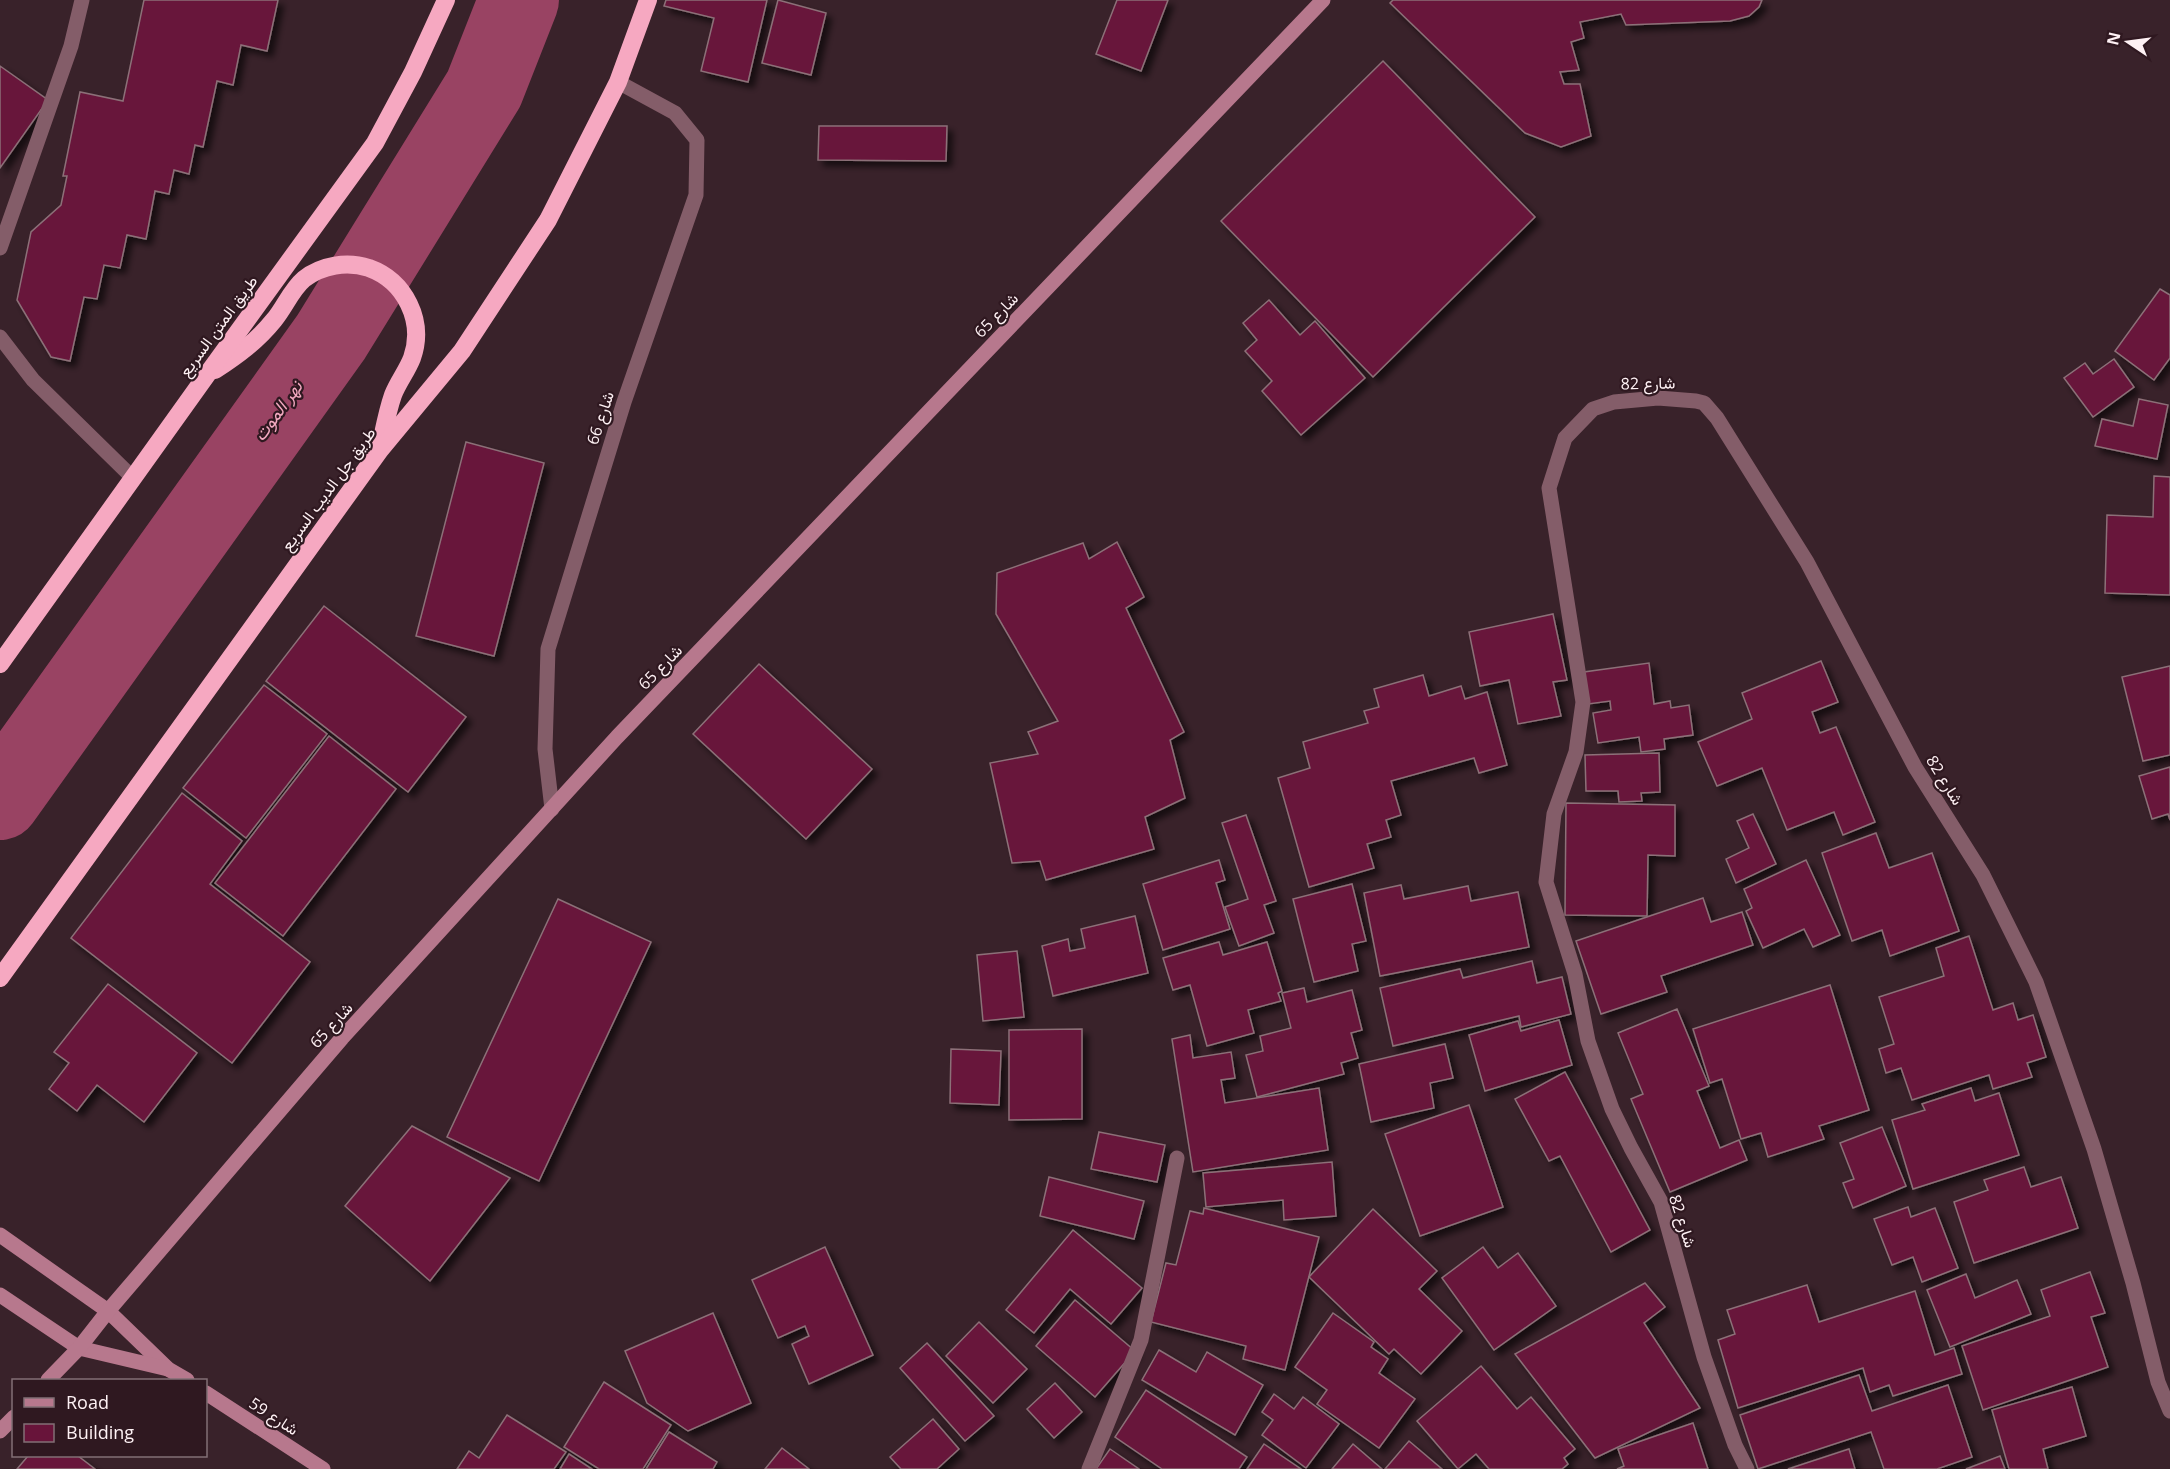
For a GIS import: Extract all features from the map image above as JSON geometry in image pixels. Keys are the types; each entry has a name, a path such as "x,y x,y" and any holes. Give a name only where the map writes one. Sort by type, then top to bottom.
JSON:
{"highway":[{"name":"طريق المتن السريع","path":"0,664 375,143 413,72 446,0"},
{"name":"طريق جل الديب السريع","path":"0,978 380,450 462,351 548,220 618,82 648,0"},
{"path":"206,376 254,342 276,318 302,281 316,271 348,264 379,272 393,282 407,301 416,325 416,341 412,357 394,392 380,450"}],"main road":[{"name":"شارع 65","path":"49,1379 79,1348 108,1311 342,1038 552,808 1323,0"},
{"path":"0,1235 108,1311 168,1369 185,1379"},
{"path":"0,1295 79,1348 168,1369"},
{"name":"شارع 59","path":"207,1394 323,1469"},
{"path":"0,1431 12,1419"}],"street":[{"path":"0,248 71,46 82,0"},
{"name":"شارع 66","path":"552,808 545,749 548,649 624,402 696,195 697,140 675,113 618,82"},
{"path":"0,337 33,380 133,478"},
{"name":"شارع 82","path":"1746,1469 1704,1357 1661,1202 1612,1109 1588,1041 1575,974 1546,882 1554,814 1576,752 1583,702 1549,488 1565,438 1593,409 1614,402 1658,398 1704,403 1717,418 1807,562 1915,767 1983,875 2040,993 2094,1149 2133,1283 2158,1382 2170,1411"},
{"path":"1089,1469 1141,1340 1177,1158"}],"building":[{"path":"144,0 278,0 267,51 241,45 233,85 217,81 203,147 195,145 189,174 174,170 169,194 155,191 146,239 127,235 120,268 104,265 97,299 84,297 70,361 51,357 17,300 31,232 61,205 67,176 63,176 80,92 123,101"},
{"path":"666,0 767,0 748,82 701,71 714,18 664,6"},
{"path":"778,0 826,13 811,75 762,63"},
{"path":"1117,0 1168,0 1141,71 1096,54"},
{"path":"1393,0 1762,0 1759,7 1749,16 1730,21 1626,25 1621,14 1580,22 1584,38 1571,42 1579,70 1560,72 1564,84 1580,84 1591,136 1561,147 1525,133 1390,3"},
{"path":"1383,61 1535,217 1373,377 1221,221"},
{"path":"0,66 48,100 0,168"},
{"path":"819,126 947,126 946,161 818,160"},
{"path":"2160,289 2170,295 2170,358 2154,380 2115,351"},
{"path":"1269,300 1300,335 1315,321 1365,378 1301,435 1262,391 1272,381 1245,351 1257,340 1243,323"},
{"path":"2114,359 2134,387 2093,417 2064,378 2085,363 2093,374"},
{"path":"2139,399 2168,405 2157,459 2095,446 2102,419 2133,426"},
{"path":"466,442 544,463 494,656 416,636"},
{"path":"2154,476 2170,477 2170,595 2105,593 2107,515 2153,517"},
{"path":"1117,542 1144,597 1126,608 1184,732 1170,740 1185,798 1145,817 1154,849 1046,880 1040,861 1012,863 990,763 1038,754 1028,732 1058,721 996,614 997,573 1083,543 1089,559"},
{"path":"324,606 466,717 408,792 266,681"},
{"path":"1553,614 1567,680 1553,682 1561,716 1518,724 1509,680 1480,686 1469,632"},
{"path":"1821,661 1838,702 1812,712 1820,733 1836,727 1875,822 1843,835 1834,812 1787,830 1762,768 1717,786 1698,742 1752,719 1742,693"},
{"path":"1649,663 1654,704 1670,701 1671,708 1689,705 1693,735 1664,739 1665,749 1641,752 1639,737 1598,743 1593,713 1611,710 1610,701 1588,704 1584,672"},
{"path":"759,664 872,769 806,839 693,734"},
{"path":"2170,666 2170,755 2143,761 2122,677"},
{"path":"1423,675 1429,696 1461,686 1465,699 1487,692 1507,765 1479,773 1474,758 1391,781 1401,815 1386,820 1391,837 1367,844 1374,868 1309,887 1278,778 1310,768 1303,742 1368,723 1364,711 1379,707 1374,689"},
{"path":"264,685 327,734 246,838 183,788"},
{"path":"329,736 396,789 283,936 215,883"},
{"path":"1659,753 1660,792 1641,793 1642,801 1619,802 1618,791 1586,791 1585,755"},
{"path":"2170,767 2170,820 2168,814 2152,819 2139,776"},
{"path":"182,793 242,841 210,884 310,962 232,1063 71,938"},
{"path":"1566,803 1675,805 1675,856 1648,855 1647,916 1565,915"},
{"path":"1753,814 1776,864 1736,883 1726,859 1749,848 1737,821"},
{"path":"1246,815 1276,901 1264,905 1274,933 1239,946 1225,907 1248,899 1222,823"},
{"path":"1876,833 1889,868 1932,853 1959,931 1890,956 1882,930 1852,941 1822,853"},
{"path":"1219,860 1225,880 1216,883 1230,929 1163,950 1143,884"},
{"path":"1806,860 1840,935 1813,947 1804,929 1763,948 1746,911 1752,908 1744,889"},
{"path":"1352,884 1366,941 1352,944 1358,971 1314,982 1293,899"},
{"path":"1401,885 1404,899 1468,886 1471,901 1518,892 1529,947 1380,976 1364,893"},
{"path":"1703,898 1711,922 1742,912 1753,945 1661,976 1667,992 1601,1014 1576,941"},
{"path":"558,899 651,942 539,1181 447,1137"},
{"path":"1135,916 1148,973 1053,996 1042,946 1068,939 1070,951 1085,948 1081,929"},
{"path":"1969,936 1993,1010 2013,1003 2018,1020 2033,1015 2046,1057 2027,1063 2032,1077 1993,1089 1989,1075 1912,1100 1901,1068 1886,1073 1879,1049 1894,1044 1879,997 1944,976 1936,948"},
{"path":"1219,942 1223,955 1267,942 1282,991 1278,993 1281,1001 1248,1010 1254,1033 1207,1046 1190,985 1173,990 1163,958"},
{"path":"1017,951 1024,1017 983,1021 977,955"},
{"path":"1532,961 1537,983 1562,977 1571,1014 1521,1027 1519,1016 1393,1046 1380,988 1460,969 1463,978"},
{"path":"108,984 197,1053 144,1122 97,1085 77,1111 49,1089 69,1063 54,1052"},
{"path":"1830,985 1869,1110 1819,1126 1824,1139 1768,1157 1761,1133 1741,1139 1722,1079 1710,1083 1693,1029"},
{"path":"1304,988 1307,1002 1352,990 1362,1030 1351,1033 1358,1058 1341,1063 1344,1074 1257,1097 1246,1055 1263,1051 1260,1036 1291,1028 1282,993"},
{"path":"1677,1009 1709,1086 1697,1091 1720,1148 1739,1140 1747,1160 1670,1192 1631,1099 1643,1094 1618,1033"},
{"path":"1559,1020 1572,1065 1485,1091 1469,1035 1518,1021 1521,1031"},
{"path":"1082,1029 1082,1119 1009,1120 1009,1030"},
{"path":"1190,1035 1193,1058 1231,1052 1235,1078 1221,1080 1225,1103 1319,1088 1328,1150 1193,1172 1172,1039"},
{"path":"1445,1044 1453,1078 1430,1083 1434,1108 1371,1122 1359,1064"},
{"path":"951,1049 1001,1051 999,1105 950,1103"},
{"path":"1565,1072 1650,1230 1611,1252 1560,1156 1549,1161 1515,1099"},
{"path":"1971,1088 1975,1101 1999,1093 2019,1155 1913,1189 1892,1120 1925,1110 1922,1104"},
{"path":"1469,1105 1503,1207 1420,1236 1385,1134"},
{"path":"412,1126 510,1178 430,1281 345,1206"},
{"path":"1882,1127 1906,1186 1853,1208 1843,1183 1854,1179 1840,1143"},
{"path":"1099,1132 1165,1145 1157,1182 1091,1169"},
{"path":"1332,1162 1336,1216 1284,1220 1283,1200 1206,1207 1203,1173"},
{"path":"2024,1167 2031,1187 2061,1177 2078,1228 1974,1263 1954,1202 1988,1190 1984,1180"},
{"path":"1049,1177 1144,1201 1134,1239 1040,1216"},
{"path":"1908,1207 1911,1217 1935,1208 1958,1268 1922,1282 1913,1257 1892,1265 1874,1219"},
{"path":"1204,1208 1319,1237 1285,1370 1243,1359 1246,1346 1151,1322 1166,1263 1176,1265 1190,1211 1203,1214"},
{"path":"1373,1209 1437,1271 1419,1289 1462,1331 1421,1374 1394,1349 1389,1354 1309,1277"},
{"path":"1073,1230 1142,1288 1111,1324 1070,1289 1034,1333 1006,1310"},
{"path":"825,1247 873,1355 809,1384 792,1344 809,1336 805,1326 778,1338 752,1280"},
{"path":"1483,1247 1498,1268 1518,1253 1556,1306 1494,1350 1442,1278"},
{"path":"2090,1272 2105,1313 2091,1317 2108,1367 1983,1410 1962,1346 2050,1316 2041,1290"},
{"path":"1966,1274 1975,1298 2017,1280 2031,1314 1950,1347 1927,1290"},
{"path":"1645,1283 1665,1307 1644,1323 1700,1408 1595,1458 1515,1354"},
{"path":"1807,1285 1819,1322 1915,1291 1935,1355 1954,1348 1962,1374 1893,1396 1889,1385 1870,1392 1863,1368 1738,1408 1718,1340 1735,1334 1727,1310"},
{"path":"1075,1300 1135,1351 1095,1397 1036,1346"},
{"path":"713,1313 751,1403 688,1431 647,1403 625,1351"},
{"path":"1333,1313 1374,1342 1371,1347 1388,1359 1379,1373 1415,1399 1379,1448 1317,1404 1327,1390 1295,1367"},
{"path":"979,1322 1027,1369 993,1403 946,1356"},
{"path":"927,1343 994,1416 965,1441 900,1368"},
{"path":"1159,1350 1196,1372 1207,1352 1263,1385 1235,1435 1142,1380"},
{"path":"1481,1366 1517,1409 1531,1397 1575,1449 1564,1458 1568,1464 1562,1469 1489,1469 1476,1454 1458,1469 1417,1421"},
{"path":"1859,1375 1872,1411 1948,1385 1972,1457 1937,1469 1884,1469 1871,1432 1758,1469 1740,1415"},
{"path":"604,1382 671,1425 643,1469 599,1469 564,1447"},
{"path":"1055,1383 1082,1412 1054,1438 1027,1409"},
{"path":"2072,1387 2086,1436 2043,1449 2048,1469 2009,1469 1992,1410"},
{"path":"1146,1390 1247,1457 1239,1469 1162,1469 1115,1437"},
{"path":"1274,1394 1294,1409 1303,1397 1339,1424 1306,1468 1262,1435 1273,1420 1262,1412"},
{"path":"507,1415 566,1452 554,1469 457,1469 469,1451 479,1458"},
{"path":"933,1419 959,1449 937,1469 901,1469 890,1457"},
{"path":"1693,1423 1708,1469 1617,1469 1624,1466 1618,1449"},
{"path":"669,1432 717,1462 713,1469 646,1469"},
{"path":"1409,1441 1442,1469 1385,1469"},
{"path":"1264,1444 1301,1469 1247,1469"},
{"path":"1353,1444 1382,1469 1332,1469"},
{"path":"782,1448 809,1469 765,1469"},
{"path":"1110,1449 1139,1469 1096,1469"},
{"path":"1849,1449 1855,1469 1788,1469"},
{"path":"569,1454 592,1469 560,1469"},
{"path":"2000,1456 2005,1469 1966,1469"},
{"path":"27,1457 79,1457 95,1469 17,1469"}],"waterway":[{"name":"نهر الموت","path":"0,800 331,337 484,89 519,0"}]}
